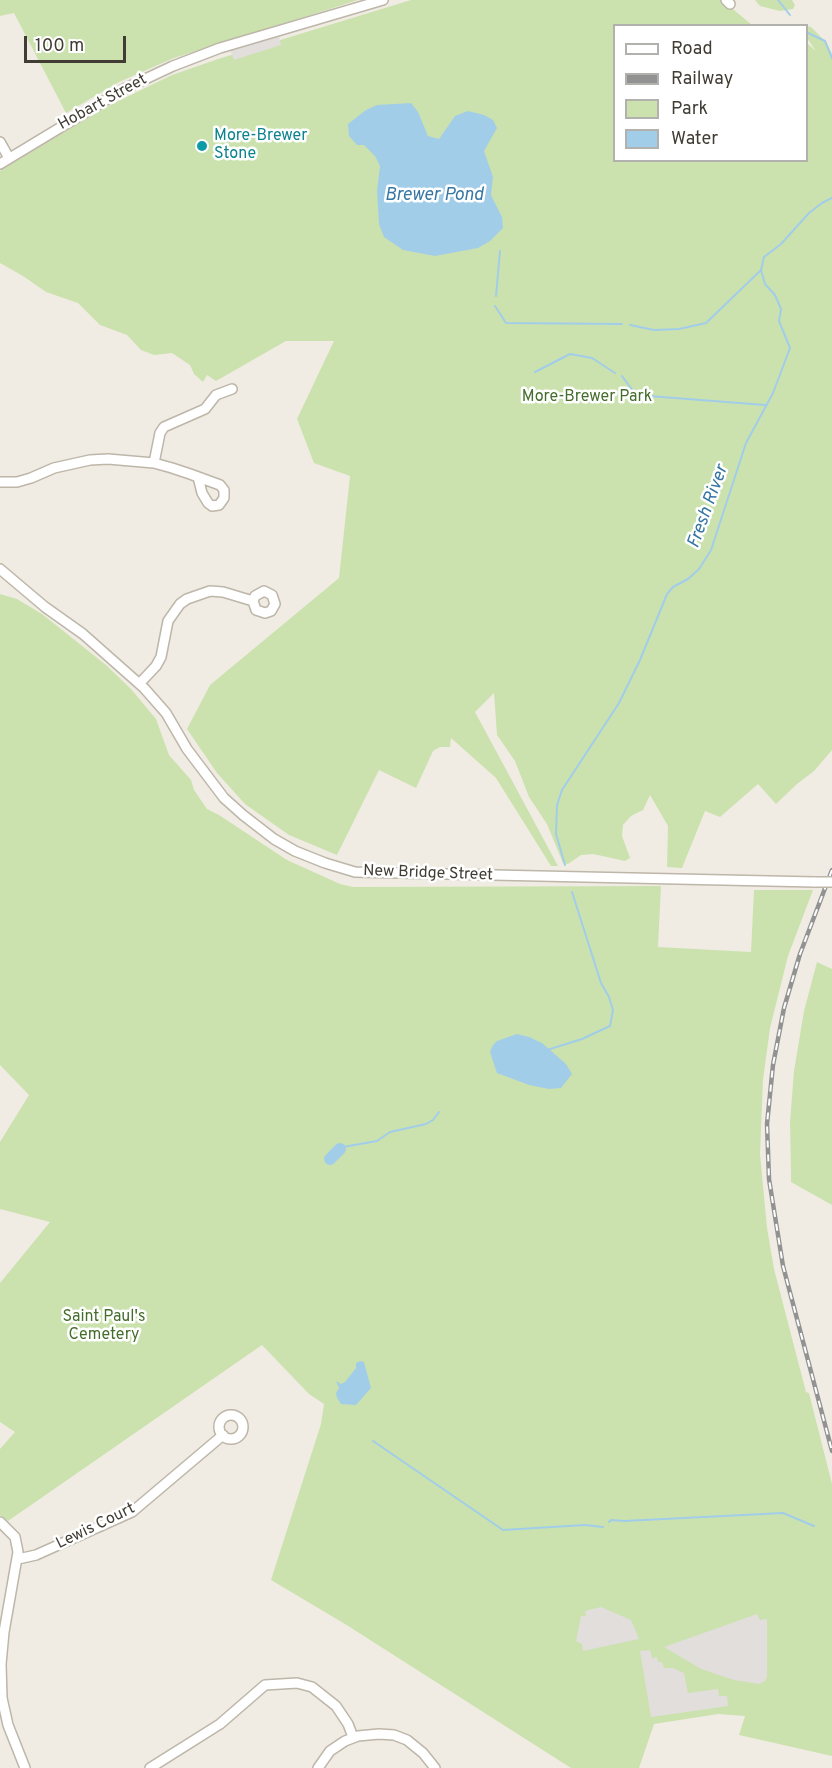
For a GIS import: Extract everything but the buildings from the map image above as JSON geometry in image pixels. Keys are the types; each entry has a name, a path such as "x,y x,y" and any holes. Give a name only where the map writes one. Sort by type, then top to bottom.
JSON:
{"street":[{"name":"Hobart Street","path":"0,164 124,89 174,66 220,48 383,0"},
{"path":"0,142 9,158"},
{"path":"154,463 159,432 164,427 204,409 216,395 232,389"},
{"path":"0,482 24,480 63,465 108,459 154,463 198,477"},
{"name":"New Bridge Street","path":"0,569 45,607 83,634 140,683 166,713 187,749 224,798 274,839 336,867 355,872 383,873 832,882"},
{"path":"140,683 161,657 168,621 180,604 187,599 210,591 223,592 253,602"},
{"name":"Lewis Court","path":"18,1559 46,1551 132,1512 223,1435"},
{"path":"0,1522 15,1538 18,1559 5,1629 1,1686 5,1717 25,1768"},
{"path":"150,1768 220,1724 265,1684 297,1683 318,1691 336,1706 353,1737"},
{"path":"318,1768 330,1751 353,1737 379,1734 401,1737 423,1753 435,1768"}],"green space":[{"path":"0,0 358,0 174,58 119,82 66,113 14,13 0,16"},
{"name":"More-Brewer Park","path":"411,0 722,0 751,24 613,24 613,162 808,162 808,44 816,51 808,39 808,26 826,42 832,54 832,750 814,771 776,804 758,784 720,817 705,811 682,868 667,867 668,826 650,795 643,810 631,816 623,825 622,836 630,858 625,861 593,854 581,855 568,864 563,863 547,824 529,797 515,761 497,735 494,693 475,712 558,866 551,866 496,778 451,738 450,747 440,747 433,751 416,788 379,770 337,855 289,835 245,804 217,773 187,729 210,685 339,578 350,476 314,463 297,419 334,341 286,341 216,381 207,375 203,382 194,374 190,365 172,353 154,355 141,350 127,335 100,325 78,303 46,292 0,263 0,171 104,108 172,75"},
{"path":"755,0 792,0 795,5 793,9 780,11 760,6"},
{"name":"Saint Paul's Cemetery","path":"0,594 17,599 42,614 106,665 131,689 156,719 169,755 191,780 194,790 207,809 287,860 340,884 353,887 661,886 658,947 751,952 754,890 813,890 788,956 770,1028 763,1080 760,1154 767,1228 774,1269 832,1484 832,1756 739,1735 745,1716 718,1714 654,1724 639,1768 571,1768 345,1624 271,1580 321,1424 324,1404 309,1394 262,1345 8,1521 0,1515 0,1449 15,1432 0,1422 0,1283 50,1222 0,1209 0,1142 29,1095 0,1065"},
{"path":"817,962 832,969 832,1205 791,1182 790,1122 794,1071 804,1011"}],"shaded area":[{"path":"279,35 281,45 234,60 230,50"},
{"path":"601,1607 631,1620 639,1639 583,1651 582,1644 576,1641 581,1616 586,1616 585,1611"},
{"path":"757,1614 760,1620 767,1619 767,1677 759,1684 734,1680 701,1669 664,1647"},
{"path":"650,1650 652,1658 657,1657 658,1662 662,1662 664,1668 673,1668 684,1673 688,1693 718,1689 719,1696 727,1696 728,1706 651,1717 640,1651"}],"water":[{"name":"Brewer Pond","path":"411,103 418,112 428,136 439,139 455,116 468,111 493,120 497,128 484,151 493,177 491,195 502,217 503,228 490,241 478,248 435,256 403,250 384,237 379,224 377,191 380,166 375,156 364,145 357,145 349,136 348,124 366,110 377,105"},
{"path":"517,1034 542,1043 566,1064 572,1074 561,1088 549,1089 529,1085 497,1073 490,1052 493,1045 497,1041"},
{"path":"364,1362 371,1388 356,1405 341,1404 337,1398 336,1393 339,1388 336,1381 341,1384 345,1382 356,1368 356,1363"}],"waterway":[{"path":"778,0 790,15"},
{"path":"808,33 825,41 832,58"},
{"name":"Fresh River","path":"565,865 556,834 557,805 562,790 619,703 640,660 667,594 673,587 688,579 699,569 711,550 746,443 773,393 790,348 779,321 781,309 775,295 765,284 761,270 764,257 781,244 809,213 832,198"},
{"path":"496,296 500,251"},
{"path":"630,325 654,330 679,329 706,323 760,271"},
{"path":"495,306 506,323 622,324"},
{"path":"535,372 570,354 592,358 615,373"},
{"path":"622,376 636,395 765,405"},
{"name":"Fresh River","path":"547,1050 582,1039 610,1026 613,1010 601,983 572,892"},
{"path":"343,1147 377,1141 390,1132 426,1124 433,1120 439,1112"},
{"path":"330,1159 340,1149"},
{"path":"373,1441 503,1530 585,1525 603,1527"},
{"path":"609,1522 611,1520 783,1513 814,1526"}],"railway":[{"path":"832,870 800,954 784,1008 773,1065 767,1124 769,1179 783,1266 832,1451"}],"place":[{"name":"More-Brewer Stone","path":"202,146"}]}
